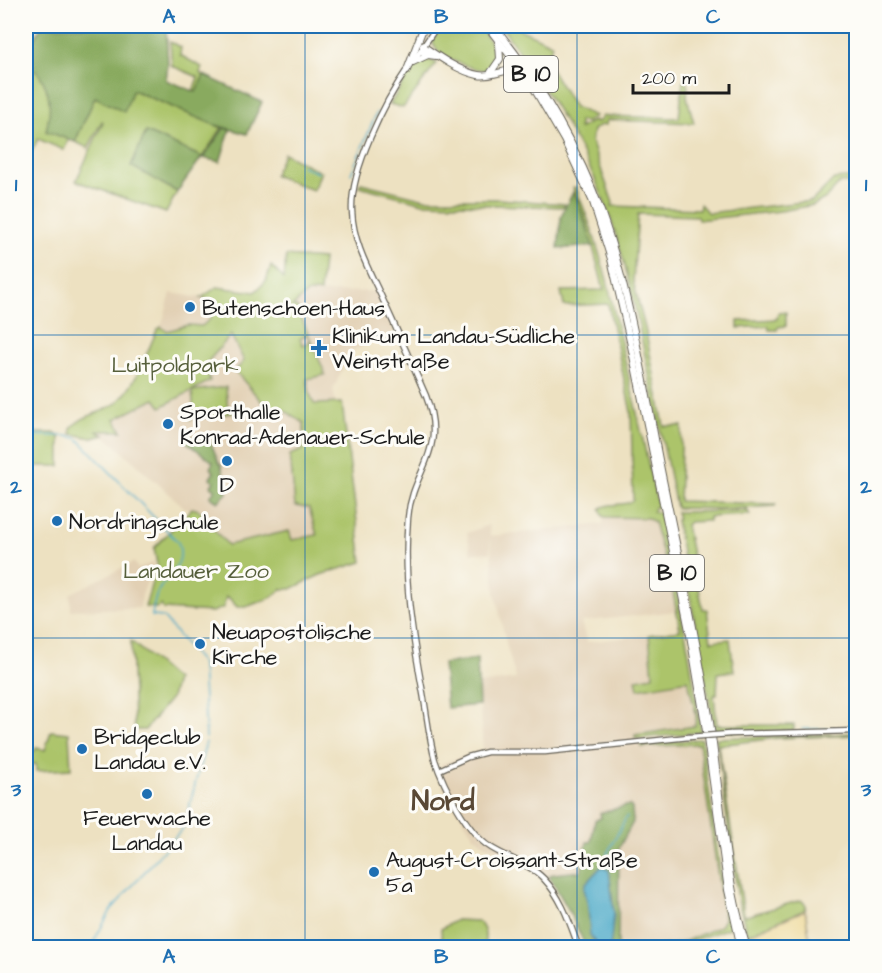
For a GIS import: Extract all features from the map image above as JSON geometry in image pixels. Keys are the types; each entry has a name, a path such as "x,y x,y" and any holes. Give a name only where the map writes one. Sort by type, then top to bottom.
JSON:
{"highway":[{"path":"407,70 424,26"},
{"name":"B 10","path":"487,26 498,35 544,93 573,146 599,206 618,265 698,652 729,866 737,914 747,948"},
{"path":"484,76 494,69 500,59 496,26"},
{"name":"B 10","path":"498,35 555,122 585,183 604,234 618,285 690,635 728,890 741,948"},
{"path":"422,48 428,55"},
{"path":"422,48 471,73 484,76 511,70 519,72 529,80"},
{"path":"413,62 428,55 436,56"}],"street":[{"path":"437,26 391,97 356,176 352,198 352,219 358,246 414,368 432,418 433,434 430,452 408,512 406,578 412,635 433,752 461,814 478,838 534,871 549,884 561,903 579,948"},
{"path":"440,770 484,752 537,752 730,734 856,731"}],"shaded area":[{"name":"Klinikum Landau-Südliche Weinstraße","path":"376,291 394,332 350,352 333,390 336,403 315,404 310,394 291,308 307,293"},
{"name":"Butenschoen-Haus","path":"171,293 213,300 211,318 202,326 188,325 167,331 161,327"},
{"path":"231,334 244,361 235,371 269,411 279,406 304,423 303,450 290,455 295,506 309,508 317,536 292,540 288,532 228,545 199,510 185,508 104,435 94,431 121,431 115,419 155,399 161,406 186,393 205,365"},
{"path":"603,516 648,518 654,522 677,611 581,622 587,642 649,635 654,686 688,680 696,715 695,726 635,735 641,747 699,744 724,919 720,926 681,943 668,946 618,947 619,848 631,827 630,808 600,814 601,818 591,843 587,843 581,871 553,874 543,880 474,836 443,788 441,764 483,749 478,684 516,679 495,592 490,537 490,553 471,553 467,533 489,525 490,536 603,524"},
{"path":"134,562 138,569 153,562 154,564 142,595 140,608 71,610 70,594"}],"green space":[{"path":"42,26 166,26 168,65 166,80 196,92 204,75 262,102 247,134 212,124 133,90 124,112 95,97 75,142 46,131 49,115 48,93 37,71 26,71 26,52"},
{"path":"440,26 480,26 497,53 495,63 488,70 482,70 448,58 433,43"},
{"path":"501,26 518,26 521,30 552,44 547,63 574,107 595,116 586,122 579,121 579,129 594,120 596,122 601,120 602,116 679,118 683,81 688,82 687,97 694,123 607,120 606,125 593,130 591,141 613,203 612,206 699,209 700,204 708,213 812,201 834,179 856,177 856,183 840,183 826,198 814,205 781,211 698,220 698,216 638,214 633,281 645,328 664,426 682,426 679,501 776,504 775,506 733,509 676,508 633,297 604,200 563,118"},
{"path":"170,42 181,47 180,55 202,67 200,73 204,75 196,92 193,91 198,77 172,66"},
{"path":"425,58 437,63 403,108 390,104 408,75"},
{"path":"26,71 38,71 49,93 50,114 46,131 69,139 64,150 38,139 26,163"},
{"path":"132,90 222,128 202,157 146,132 131,166 177,192 166,213 76,181 103,122 88,148 75,142 95,97"},
{"path":"224,128 230,130 220,162 203,158"},
{"path":"146,132 202,157 177,192 131,166"},
{"path":"284,153 321,172 313,190 274,175"},
{"path":"361,183 425,199 498,199 565,204 564,207 423,203 359,186"},
{"path":"576,187 607,280 658,507 654,507 653,512 660,513 672,567 701,732 635,739 635,735 695,726 696,715 688,680 638,689 636,679 653,676 649,635 680,630 672,587 654,522 648,518 605,517 600,509 633,500 631,412 608,304 564,306 561,291 604,290 587,225 573,188"},
{"path":"573,192 593,246 558,249 561,216"},
{"name":"Luitpoldpark","path":"286,256 323,259 320,292 307,293 292,307 297,307 310,338 306,335 300,339 303,345 311,340 325,375 307,379 314,404 342,403 362,562 320,575 291,589 282,589 270,598 246,607 237,607 226,597 223,608 212,612 163,609 161,605 157,608 145,607 157,564 154,548 192,508 199,510 228,545 289,531 292,540 317,535 309,508 295,506 290,455 303,450 304,423 279,407 270,411 235,371 244,361 231,335 205,365 210,381 161,407 155,399 115,419 122,431 96,431 104,435 93,438 71,434 71,428 81,420 111,407 123,396 140,369 157,330 161,327 167,331 188,325 202,326 211,318 213,300 201,298 217,287 255,292 266,281 271,266 284,279"},
{"path":"786,312 786,326 778,327 777,330 769,330 768,326 738,328 738,321 777,319 778,313"},
{"path":"226,387 228,411 240,409 240,412 190,419 190,415 194,414 192,391"},
{"path":"26,433 54,433 60,437 60,466 26,466"},
{"path":"189,436 209,438 221,464 227,493 218,502 210,497 215,489 211,486 214,481 210,478 214,472 210,468 213,462 184,440"},
{"path":"748,511 750,515 709,517 709,521 689,522 686,525 703,609 707,609 711,641 730,639 734,671 718,673 717,695 714,695 717,725 794,725 794,730 715,732 676,512"},
{"path":"131,641 176,680 171,698 145,730 136,730 134,725"},
{"path":"477,659 479,705 447,708 443,664"},
{"path":"51,731 69,733 71,769 36,771 36,764 31,764 30,750 35,751 36,748 45,750"},
{"path":"856,733 856,735 778,738 718,745 745,916 801,900 806,905 805,910 748,934 752,947 750,947 738,899 716,738"},
{"path":"702,739 724,899 732,927 677,946 654,947 681,943 720,926 724,919 699,744 641,747 640,744"},
{"path":"629,805 632,808 633,822 619,848 618,947 586,947 549,876 581,871 587,842 591,842 595,820 601,818 600,813"},
{"path":"456,920 478,921 485,933 483,947 442,947 441,929"}],"sand":[{"path":"805,910 811,947 754,947 750,934"}],"water":[{"path":"601,867 609,870 614,914 610,947 598,947 590,935 584,888"}],"waterway":[{"path":"351,174 377,112"},
{"path":"302,166 318,173"},
{"path":"26,435 77,438 178,542 179,562 158,591 152,616 163,617 202,664 206,738"},
{"path":"833,728 848,728"},
{"path":"802,729 830,729"},
{"path":"90,948 111,910 184,827 206,742"},
{"path":"604,868 608,852 627,816"}],"place":[{"name":"Butenschoen-Haus","path":"190,307"},
{"name":"Klinikum Landau-Südliche Weinstraße","path":"319,348"},
{"name":"Sporthalle Konrad-Adenauer-Schule","path":"168,424"},
{"name":"D","path":"227,461"},
{"name":"Nordringschule","path":"57,521"},
{"name":"Neuapostolische Kirche","path":"200,644"},
{"name":"Bridgeclub Landau e.V.","path":"82,749"},
{"name":"Feuerwache Landau","path":"147,794"},
{"name":"August-Croissant-Straße 5a","path":"374,872"}],"district":[{"name":"Nord","path":"443,800"}],"park label":[{"name":"Landauer Zoo","path":"196,570"}]}
